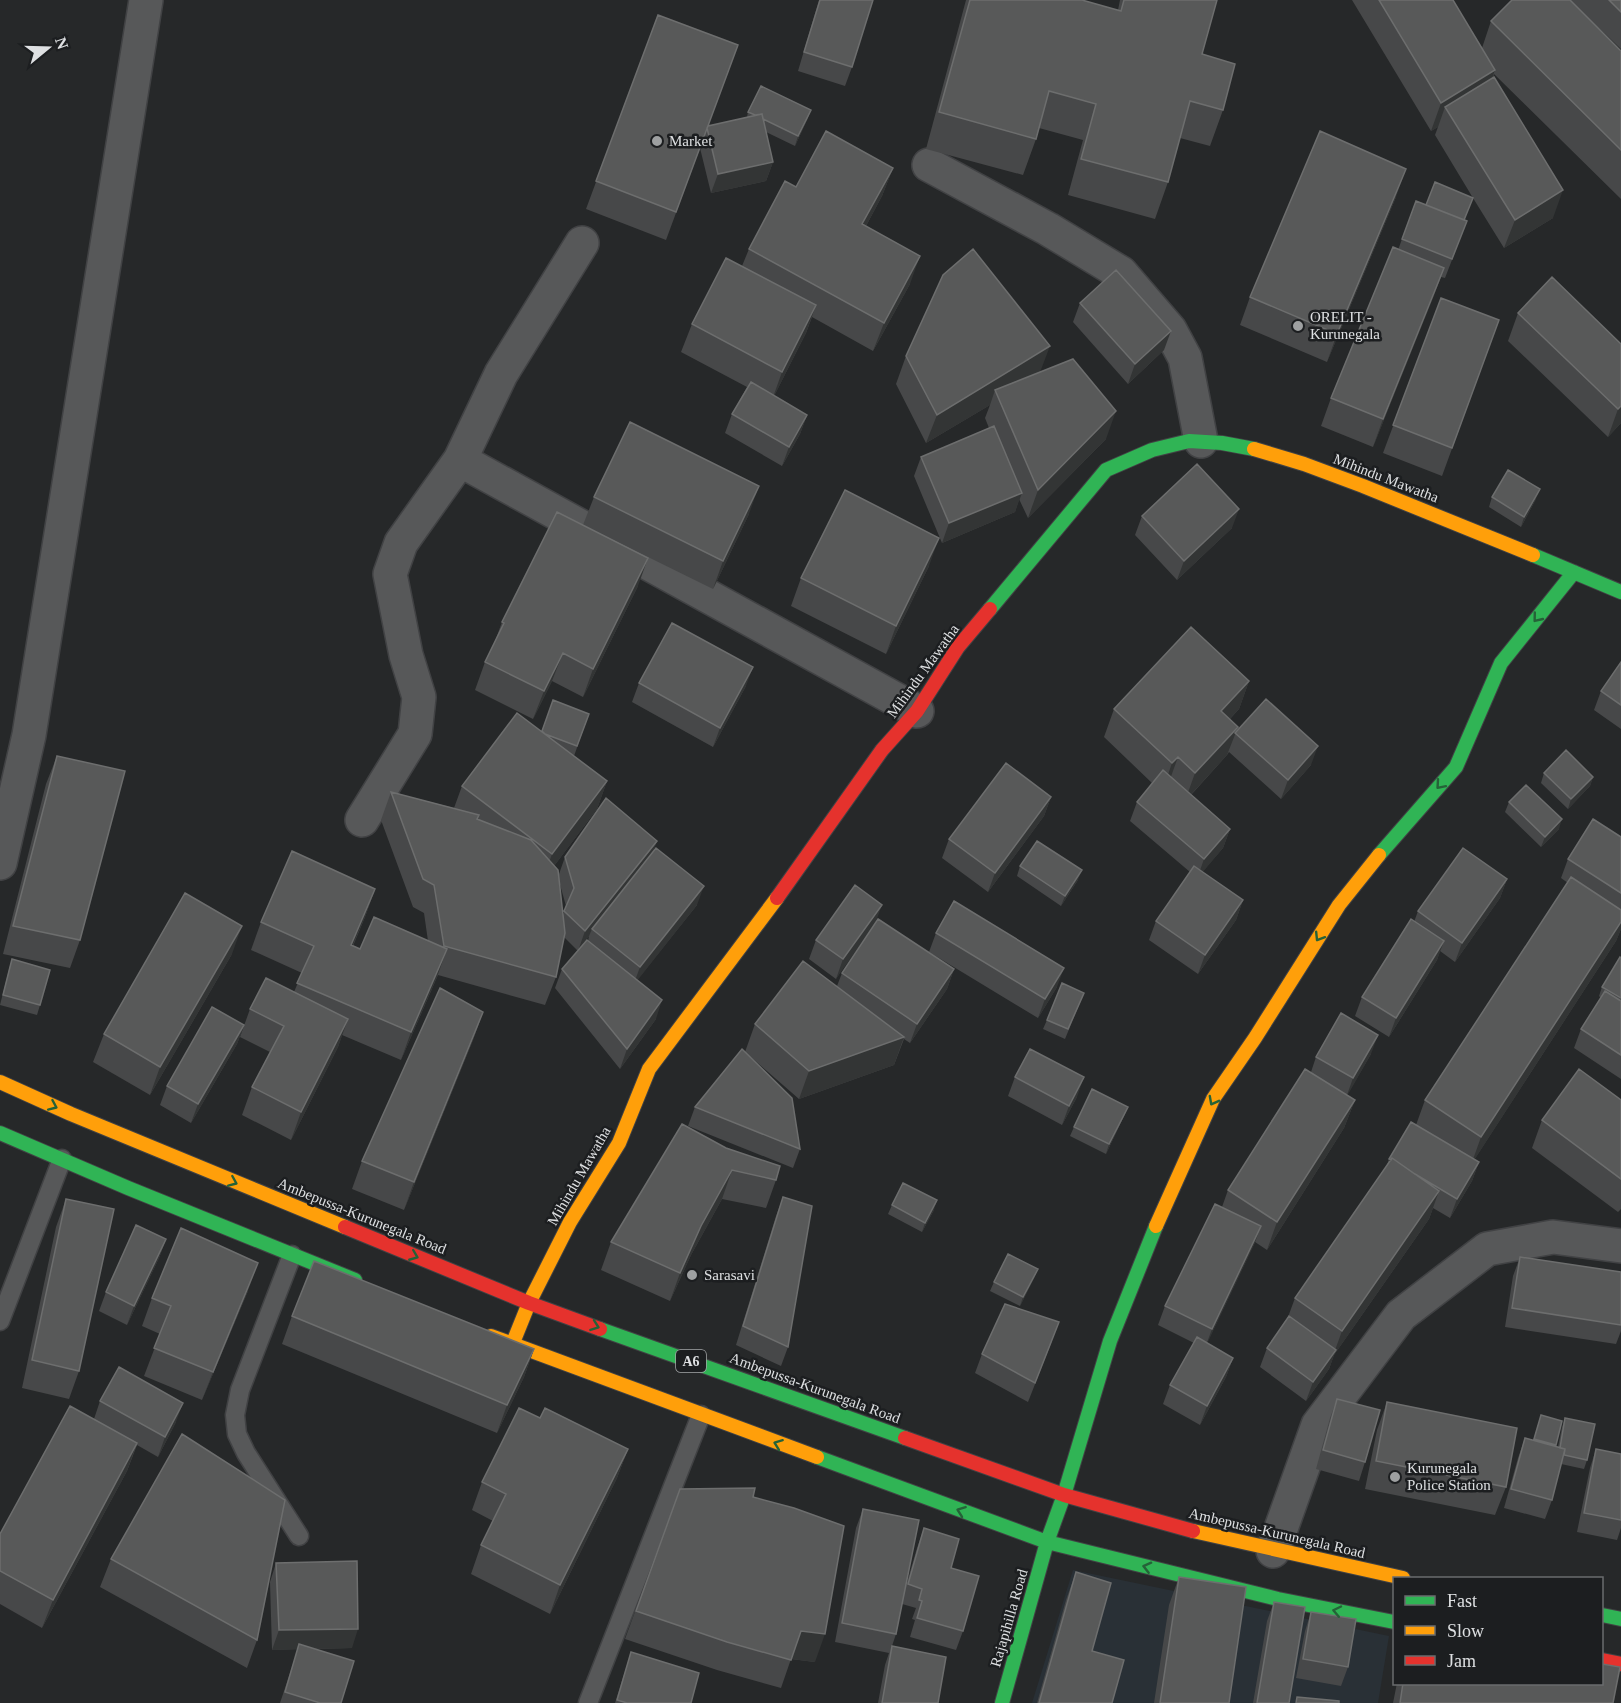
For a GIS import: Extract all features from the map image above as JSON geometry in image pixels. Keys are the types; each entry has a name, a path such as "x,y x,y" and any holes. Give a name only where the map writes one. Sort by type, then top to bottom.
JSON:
{"main road":[{"name":"Mihindu Mawatha","path":"512,1345 529,1303 570,1222 619,1143 649,1069 809,854 882,750 917,711 958,647 1106,470 1170,444 1201,441 1264,451 1452,520 1621,592"},
{"name":"Rajapihilla Road","path":"1002,1703 1047,1542 1064,1495 1110,1341 1146,1247 1213,1099 1255,1038 1339,905 1392,839 1456,767 1502,663 1574,572"},
{"name":"Ambepussa-Kurunegala Road","path":"0,1082 82,1119 529,1303 1064,1495 1139,1518 1273,1551 1398,1577"},
{"path":"0,1133 369,1286"},
{"path":"479,1331 1047,1542 1278,1599 1393,1622"},
{"path":"1603,1615 1621,1619"},
{"path":"1603,1660 1621,1664"}],"street":[{"path":"0,863 29,735 146,0"},
{"path":"929,165 1048,229 1121,273 1170,330 1185,358 1201,441"},
{"path":"362,820 415,734 419,697 406,655 390,574 401,543 460,460 501,374 582,243"},
{"path":"460,460 917,711"},
{"path":"1273,1551 1318,1425 1401,1315 1487,1250 1553,1237 1621,1246"}],"lane":[{"path":"0,1321 62,1159"},
{"path":"292,1255 240,1390 235,1415 237,1434 246,1453 299,1536"},
{"path":"588,1703 701,1415"}],"shaded area":[{"path":"1073,1570 1389,1636 1378,1703 1032,1703"}],"building":[{"path":"820,0 873,0 852,67 804,52"},
{"path":"970,0 1082,0 1121,11 1124,0 1217,0 1202,54 1235,64 1223,110 1190,101 1168,182 1081,159 1096,104 1049,91 1036,139 939,112"},
{"path":"1379,0 1453,0 1495,70 1441,103"},
{"path":"1512,0 1570,0 1621,51 1621,150 1491,21"},
{"path":"1609,0 1621,0 1621,12"},
{"name":"Market","path":"658,15 738,45 676,212 596,181"},
{"path":"1494,77 1563,190 1515,220 1445,107"},
{"path":"761,86 811,110 798,136 763,119 762,114 755,115 748,112"},
{"path":"762,114 773,162 718,174 708,126"},
{"path":"826,131 893,168 862,224 920,256 884,323 749,249 785,181 796,187"},
{"path":"1320,131 1406,169 1337,334 1250,297"},
{"path":"1435,182 1473,198 1464,220 1426,205"},
{"path":"1416,201 1467,221 1452,259 1402,239"},
{"path":"1393,247 1444,268 1383,419 1331,398"},
{"path":"973,249 1050,346 937,415 906,356 943,275"},
{"path":"726,258 816,305 782,372 692,324"},
{"path":"1116,270 1171,331 1135,364 1080,303"},
{"path":"1552,277 1621,344 1621,406 1618,409 1518,313"},
{"path":"1441,298 1499,320 1452,448 1393,425"},
{"path":"1073,359 1116,411 1038,490 995,390"},
{"path":"751,382 807,415 789,447 732,414"},
{"path":"630,422 759,486 723,561 594,497"},
{"path":"994,426 1022,493 949,523 921,457"},
{"path":"1197,464 1239,509 1184,561 1142,516"},
{"path":"1508,470 1540,489 1524,517 1492,497"},
{"path":"845,490 939,538 896,626 801,578"},
{"path":"557,512 648,558 593,669 563,653 544,691 485,662 504,623 502,622"},
{"path":"672,623 753,667 720,728 639,683"},
{"path":"1191,627 1249,681 1221,711 1238,727 1195,773 1178,757 1172,763 1114,709"},
{"path":"1621,662 1621,705 1601,691"},
{"path":"1266,699 1318,746 1288,780 1235,733"},
{"path":"553,700 589,714 577,746 542,731"},
{"path":"517,713 607,781 552,854 462,786"},
{"path":"1566,750 1593,777 1571,799 1544,773"},
{"path":"57,756 125,771 80,940 13,926"},
{"path":"1006,763 1051,797 995,873 949,839"},
{"path":"1163,770 1230,829 1204,859 1137,802"},
{"path":"1526,785 1562,819 1545,837 1509,802"},
{"path":"391,792 479,815 477,819 531,840 558,870 565,933 556,977 444,946 434,885 423,879"},
{"path":"606,798 657,841 585,931 564,911 574,888 565,857"},
{"path":"1593,819 1621,837 1621,893 1568,859"},
{"path":"1037,841 1082,870 1065,896 1020,866"},
{"path":"656,848 704,886 640,967 592,929"},
{"path":"1463,848 1507,879 1462,943 1418,911"},
{"path":"292,851 375,889 351,945 360,949 374,917 447,949 411,1032 297,983 314,946 261,922"},
{"path":"1194,866 1243,900 1205,955 1156,921"},
{"path":"1571,877 1621,910 1621,922 1481,1137 1425,1100"},
{"path":"855,885 882,905 843,959 816,940"},
{"path":"185,893 242,926 160,1067 104,1034"},
{"path":"954,901 1064,968 1045,999 936,933"},
{"path":"878,919 954,969 917,1024 842,973"},
{"path":"1411,919 1444,941 1396,1018 1362,997"},
{"path":"587,940 662,1000 627,1049 562,969"},
{"path":"1621,958 1621,998 1602,987"},
{"path":"12,959 50,970 40,1005 3,995"},
{"path":"803,961 904,1037 809,1071 755,1024"},
{"path":"266,978 348,1019 301,1112 252,1087 284,1026 250,1009"},
{"path":"1062,983 1084,993 1068,1029 1047,1020"},
{"path":"440,988 483,1012 414,1182 362,1161"},
{"path":"1605,991 1621,1001 1621,1055 1581,1029"},
{"path":"212,1007 244,1025 198,1104 167,1086"},
{"path":"1341,1013 1378,1035 1353,1078 1316,1057"},
{"path":"742,1049 792,1098 800,1149 695,1107"},
{"path":"1030,1049 1084,1077 1069,1106 1015,1077"},
{"path":"1305,1069 1355,1100 1277,1222 1228,1190"},
{"path":"1579,1069 1621,1100 1621,1179 1542,1120"},
{"path":"1092,1089 1128,1107 1109,1144 1074,1127"},
{"path":"1411,1122 1479,1162 1457,1199 1392,1158 1389,1159"},
{"path":"682,1124 726,1148 780,1166 776,1180 732,1170 701,1226 680,1273 611,1242"},
{"path":"1392,1158 1439,1191 1342,1331 1295,1298"},
{"path":"903,1183 937,1200 925,1223 892,1205"},
{"path":"783,1197 812,1206 788,1347 743,1326"},
{"path":"66,1199 114,1209 79,1371 32,1360"},
{"path":"1215,1204 1261,1226 1212,1329 1165,1306"},
{"path":"136,1225 166,1239 134,1306 106,1292"},
{"path":"181,1228 258,1263 213,1372 154,1348 171,1306 152,1298"},
{"path":"1008,1254 1038,1269 1023,1297 994,1282"},
{"path":"1520,1257 1621,1272 1621,1325 1512,1308"},
{"path":"314,1261 534,1349 507,1405 292,1316"},
{"path":"1005,1304 1059,1322 1035,1383 982,1354"},
{"path":"1289,1316 1336,1350 1313,1382 1267,1348"},
{"path":"1197,1337 1233,1358 1207,1406 1170,1385"},
{"path":"119,1367 183,1403 165,1437 100,1401"},
{"path":"1337,1399 1380,1410 1365,1462 1323,1450"},
{"path":"1387,1402 1517,1428 1506,1487 1376,1461"},
{"path":"70,1406 137,1443 53,1600 0,1571 0,1534"},
{"path":"519,1408 540,1418 545,1408 628,1449 560,1585 481,1545 506,1494 482,1482"},
{"path":"1541,1415 1562,1421 1556,1445 1534,1439"},
{"path":"1565,1418 1595,1424 1587,1460 1564,1455 1565,1449 1560,1448"},
{"path":"182,1434 285,1500 257,1640 111,1559"},
{"path":"1525,1438 1565,1449 1552,1500 1511,1489"},
{"path":"1596,1449 1621,1454 1621,1520 1584,1513"},
{"path":"755,1488 753,1497 794,1508 844,1526 825,1634 801,1631 791,1660 727,1642 636,1611 680,1489"},
{"path":"863,1509 919,1520 896,1634 842,1623"},
{"path":"924,1528 959,1539 951,1568 979,1576 963,1631 917,1618 922,1601 919,1600 922,1589 908,1584"},
{"path":"357,1561 358,1629 279,1630 276,1563"},
{"path":"1076,1572 1111,1583 1092,1651 1124,1660 1112,1703 1039,1703"},
{"path":"1179,1577 1246,1587 1229,1703 1160,1703"},
{"path":"1274,1602 1305,1607 1289,1703 1257,1703"},
{"path":"1311,1612 1356,1619 1348,1667 1303,1659"},
{"path":"299,1644 354,1661 341,1703 320,1703 285,1692"},
{"path":"892,1646 946,1657 938,1703 882,1703"},
{"path":"631,1652 699,1673 691,1703 627,1703 617,1700"},
{"path":"1603,1664 1620,1667 1613,1703 1400,1703 1403,1685 1603,1685"},
{"path":"1297,1697 1339,1701 1339,1703 1296,1703"}],"traffic: fast":[{"path":"990,609 1106,470 1152,450 1189,441 1222,443 1254,449"},
{"path":"1533,555 1621,592"},
{"path":"1379,855 1456,767 1501,663 1574,572"},
{"path":"0,1133 128,1188 355,1280"},
{"path":"1002,1703 1047,1542 1064,1495 1110,1341 1156,1226"},
{"path":"600,1329 905,1438"},
{"path":"817,1457 1047,1542 1278,1599 1393,1622"},
{"path":"1603,1615 1621,1619"}],"traffic: slow":[{"path":"1254,449 1304,464 1363,486 1533,555"},
{"path":"1156,1226 1213,1099 1255,1038 1339,905 1379,855"},
{"path":"512,1345 529,1303 570,1222 619,1143 649,1069 777,898"},
{"path":"0,1082 71,1114 345,1227"},
{"path":"491,1336 817,1457"},
{"path":"1193,1531 1399,1577"}],"traffic: jam":[{"path":"777,898 882,750 917,711 958,647 990,609"},
{"path":"345,1227 529,1303 600,1329"},
{"path":"905,1438 1064,1495 1193,1531"},
{"path":"1603,1660 1621,1664"}],"place":[{"name":"Market","path":"657,141"},
{"name":"ORELIT - Kurunegala","path":"1298,326"},
{"name":"Sarasavi","path":"692,1275"},
{"name":"Kurunegala Police Station","path":"1395,1477"}]}
